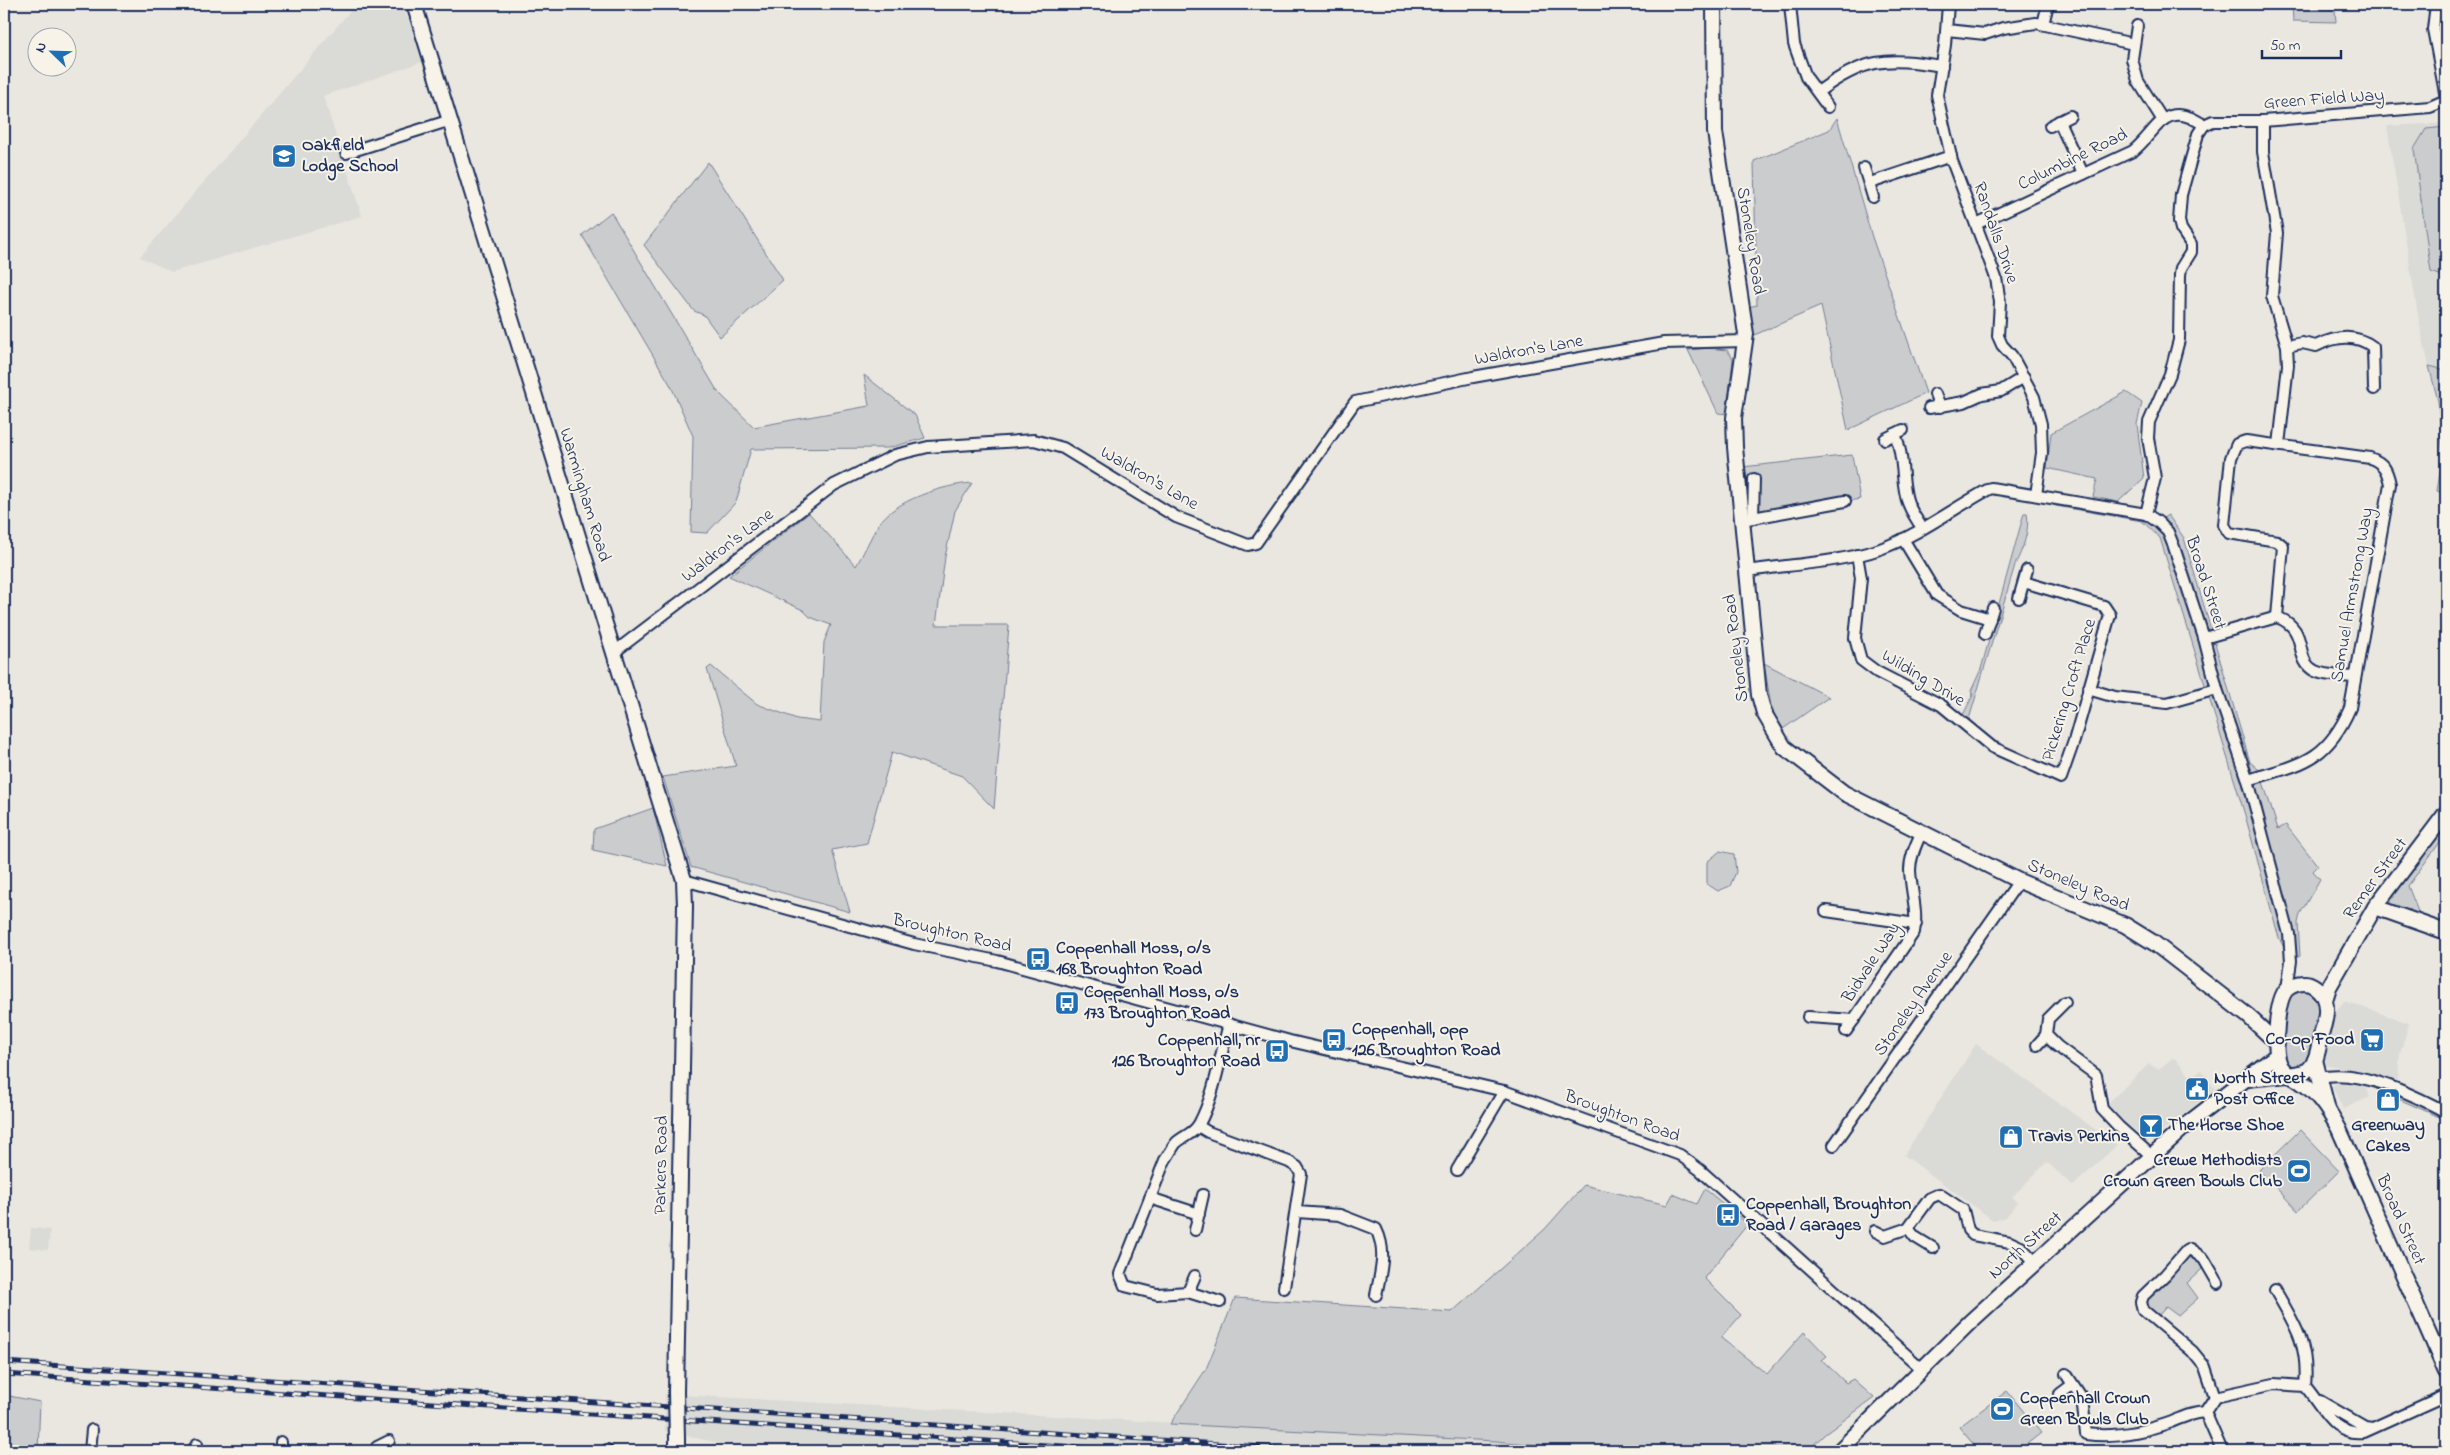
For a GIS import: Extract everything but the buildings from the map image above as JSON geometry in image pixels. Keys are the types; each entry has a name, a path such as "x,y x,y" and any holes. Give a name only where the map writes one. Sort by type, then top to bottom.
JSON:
{"street":[{"name":"Warmingham Road","path":"414,4 451,120 494,270 613,653 644,744 684,880"},
{"name":"Stoneley Road","path":"1714,4 1715,132 1746,341 1734,418 1748,519 1747,571 1759,695 1764,713 1774,732 1784,747 1844,793 1921,834 2019,882 2125,925 2154,943 2248,1016 2277,1049 2280,1066 2290,1075"},
{"path":"1790,4 1794,44 1806,77 1828,106"},
{"name":"Randalls Drive","path":"1948,4 1947,30 1937,95 1951,156 1996,278 2000,302 1998,336 2024,377 2034,397 2041,424 2042,452 2036,495"},
{"path":"2043,24 2048,4"},
{"path":"2436,4 2433,29 2446,99"},
{"path":"1947,30 1985,34 2020,24 2043,24 2134,44"},
{"path":"2137,26 2132,59 2138,80 2162,119 2173,116 2185,117 2204,125 2198,134 2181,195 2179,221 2181,229 2191,244 2191,252 2181,268 2180,275 2179,340 2165,388 2149,422 2148,438 2155,478 2146,514"},
{"path":"1818,92 1840,75 1861,66 1883,60 1904,60 1942,66"},
{"name":"Green Field Way","path":"2204,125 2213,121 2263,121 2430,107 2446,99"},
{"path":"2070,116 2055,124 2083,174"},
{"name":"Columbine Road","path":"1976,224 2133,151 2145,141 2154,126 2162,119"},
{"path":"346,153 451,120"},
{"path":"2263,121 2263,152 2277,232 2272,296 2287,346 2288,365 2279,445"},
{"path":"1870,183 1951,156"},
{"path":"1864,168 1873,197"},
{"path":"2287,346 2302,343 2316,346 2331,338 2358,339 2367,342 2373,346 2374,389"},
{"name":"Waldron's Lane","path":"613,653 834,485 895,455 928,447 1034,440 1063,448 1176,517 1248,545 1256,543 1354,402 1473,377 1664,344 1746,341"},
{"path":"1929,408 1964,402 1982,394 2001,390 2024,377"},
{"path":"1935,394 1940,406"},
{"path":"1885,439 1899,432 1905,495 1922,528"},
{"name":"Samuel Armstrong Way","path":"2248,780 2302,763 2322,751 2340,731 2350,708 2354,677 2390,484 2387,470 2380,462 2370,458 2279,445 2246,441 2237,444 2231,458 2224,525 2229,533 2277,541 2283,546 2277,617"},
{"path":"1754,479 1748,519 1846,502"},
{"name":"Broad Street","path":"1747,571 1879,550 1903,539 1990,488 2146,514 2158,522 2168,532 2204,638 2217,689 2248,780 2289,934 2291,961 2286,989"},
{"path":"1903,539 1937,595 1962,610 1990,619"},
{"name":"Wilding Drive","path":"1857,555 1861,578 1856,638 1861,660 1877,672 1941,705 1992,747 2061,778"},
{"path":"2019,598 2027,570"},
{"name":"Pickering Croft Place","path":"2024,582 2104,606 2108,609 2110,615 2061,778"},
{"path":"1985,634 1993,608"},
{"path":"2204,638 2277,617 2285,620 2298,632 2308,666 2317,672 2354,677"},
{"path":"2088,689 2115,697 2167,703 2217,689"},
{"name":"Remer Street","path":"2325,1000 2329,987 2375,907 2446,813"},
{"name":"Bidvale Way","path":"1846,1031 1914,932 1916,924 1910,870 1912,853 1921,834"},
{"name":"Broughton Road","path":"684,880 914,944 997,961 1290,1041 1504,1091 1680,1155 1700,1170 1921,1368"},
{"name":"Parkers Road","path":"677,1445 676,1392 686,906 684,880"},
{"name":"Stoneley Avenue","path":"1834,1145 2019,882"},
{"path":"2375,907 2446,932"},
{"name":"Bidvale Way","path":"1826,911 1916,924"},
{"path":"2290,1075 2310,1069 2315,1060 2326,1017 2325,1000 2321,993 2298,975 2291,961"},
{"name":"Remer Street","path":"2286,989 2293,985 2327,978 2340,968"},
{"path":"2277,1049 2279,1008 2286,989"},
{"path":"2036,1046 2046,1035 2048,1019 2065,1002"},
{"path":"2248,1016 2264,1017 2279,1008"},
{"name":"Bidvale Way","path":"1808,1017 1854,1020"},
{"path":"1220,1302 1188,1292 1157,1294 1140,1291 1125,1286 1120,1274 1165,1160 1176,1143 1198,1126 1210,1099 1229,1024"},
{"path":"2046,1035 2062,1050 2096,1075 2102,1109 2153,1157"},
{"name":"North Street","path":"1839,1451 1921,1368 1970,1322 2191,1121 2248,1079 2277,1049"},
{"name":"Broad Street","path":"2315,1060 2329,1111 2343,1138 2446,1372"},
{"name":"North Street","path":"2248,1079 2274,1075 2290,1075"},
{"name":"Broad Street","path":"2290,1075 2310,1089 2329,1111"},
{"path":"2320,1077 2335,1076 2381,1083 2446,1112"},
{"path":"1457,1170 1504,1091"},
{"path":"1198,1126 1208,1132 1289,1162 1297,1167 1301,1174 1297,1212 1284,1288"},
{"path":"1875,1231 1885,1236 1908,1228 1930,1198 1939,1194 1963,1210 1968,1230 1973,1235 2010,1242 2022,1247 2036,1264"},
{"path":"1195,1230 1203,1195"},
{"path":"1150,1198 1199,1214"},
{"path":"1297,1212 1340,1215 1376,1229 1382,1242 1383,1266 1376,1294"},
{"path":"1908,1228 1915,1237 1933,1248"},
{"path":"2215,1397 2205,1367 2190,1349 2143,1310 2141,1302 2144,1296 2165,1276 2186,1250 2190,1249 2204,1259 2218,1283"},
{"path":"1188,1292 1195,1276"},
{"path":"2275,1290 2302,1342 2306,1358 2305,1386"},
{"path":"2066,1374 2082,1398 2086,1434"},
{"path":"2075,1436 2086,1434 2106,1437 2131,1433 2171,1422 2190,1414 2205,1412 2215,1397 2274,1384 2305,1386 2318,1400 2365,1427 2372,1428 2446,1395"},
{"path":"2060,1394 2072,1385"},
{"path":"2205,1412 2222,1451"},
{"path":"90,1451 92,1430"},
{"path":"376,1451 377,1447 389,1441"}],"shaded area":[{"name":"Oakfield Lodge School","path":"356,4 403,4 422,62 323,96 362,216 172,272 140,257"},
{"path":"2292,4 2335,4 2335,10 2292,6"},
{"path":"2292,6 2335,10 2336,22 2293,21"},
{"path":"1837,118 1872,237 1926,393 1848,430 1821,306 1752,336 1748,307 1757,305 1754,161 1829,130"},
{"path":"2446,123 2446,370 2429,366 2419,321 2387,126"},
{"path":"2446,127 2446,277 2431,272 2414,149 2426,129"},
{"path":"708,162 783,280 720,337 704,315 694,311 644,245"},
{"path":"611,212 718,392 754,427 869,406 864,375 915,415 925,438 888,448 751,449 736,502 707,533 691,532 693,436 671,386 582,235"},
{"path":"1709,348 1727,350 1733,359 1727,414 1718,413 1688,350"},
{"path":"2429,366 2446,370 2446,494 2437,491 2443,455 2438,401"},
{"path":"2126,392 2142,403 2137,424 2144,478 2118,502 2093,497 2097,479 2047,468 2051,433"},
{"path":"1852,455 1860,499 1742,520 1742,467"},
{"path":"972,483 955,511 945,557 936,625 1009,625 994,809 962,776 892,752 867,843 832,850 850,912 691,867 663,777 736,766 707,669 711,666 757,704 797,719 820,722 824,642 831,625 810,617 803,610 729,576 809,513 856,566 878,525 885,516 896,508 921,495 948,487"},
{"path":"2046,496 2158,521 2168,515 2184,538 2250,762 2265,775 2263,782 2278,829 2286,825 2318,866 2313,871 2320,879 2300,914 2298,923 2300,956 2291,961 2279,938 2245,815 2160,538 2142,521 2056,506 2044,502"},
{"path":"2024,513 2027,513 2028,520 2025,539 2015,565 1967,726 1961,719 1973,695 1971,691 1981,669"},
{"path":"1764,663 1829,697 1780,731 1771,706"},
{"path":"653,808 667,866 593,850 594,829"},
{"path":"2446,813 2446,834 2408,886 2419,914 2415,922 2375,907"},
{"path":"1720,851 1734,854 1736,872 1730,886 1718,891 1707,884 1707,862"},
{"path":"2293,985 2321,993 2315,1060 2301,1074 2278,1061 2279,1008"},
{"path":"2344,1001 2409,1023 2400,1054 2398,1080 2325,1064 2333,1016"},
{"name":"Travis Perkins","path":"1976,1044 2117,1145 2073,1186 2047,1162 2012,1197 2018,1202 2006,1217 1993,1220 1904,1155"},
{"path":"2174,1058 2191,1077 2201,1070 2215,1089 2150,1141 2127,1124 2109,1106 2111,1100 2149,1064 2158,1069"},
{"path":"2385,1079 2446,1104 2446,1120 2376,1089"},
{"path":"2340,1082 2366,1087 2370,1097 2343,1109 2332,1086"},
{"name":"Crewe Methodists Crown Green Bowls Club","path":"2300,1130 2339,1171 2298,1211 2259,1170"},
{"path":"1584,1185 1667,1205 1673,1194 1697,1204 1705,1189 1748,1224 1704,1278 1741,1315 1721,1338 1767,1374 1804,1332 1827,1356 1822,1360 1846,1383 1853,1379 1874,1398 1825,1434 1807,1451 1602,1451 1496,1441 1170,1424 1206,1369 1235,1298 1452,1312 1545,1229"},
{"path":"31,1228 50,1230 48,1250 29,1248"},
{"path":"2186,1251 2204,1259 2202,1269 2187,1283 2198,1298 2178,1316 2166,1307 2159,1315 2149,1316 2143,1296"},
{"name":"Coppenhall Crown Green Bowls Club","path":"2007,1391 2041,1433 2018,1451 1979,1451 1959,1427"},
{"path":"665,1394 1496,1441 1602,1451 772,1451 746,1449 665,1431"},
{"path":"4,1395 40,1402 38,1451 4,1451"}],"railway":[{"path":"4,1362 1321,1451"},
{"path":"4,1374 1135,1451"}],"place":[{"name":"Oakfield Lodge School","path":"284,156"},
{"name":"Coppenhall Moss, o/s 168 Broughton Road","path":"1038,959"},
{"name":"Coppenhall Moss, o/s 173 Broughton Road","path":"1067,1003"},
{"name":"Coppenhall, opp 126 Broughton Road","path":"1334,1040"},
{"name":"Co-op Food","path":"2372,1040"},
{"name":"Coppenhall, nr 126 Broughton Road","path":"1277,1051"},
{"name":"North Street Post Office","path":"2197,1089"},
{"name":"Greenway Cakes","path":"2388,1100"},
{"name":"The Horse Shoe","path":"2151,1126"},
{"name":"Travis Perkins","path":"2011,1137"},
{"name":"Crewe Methodists Crown Green Bowls Club","path":"2299,1171"},
{"name":"Coppenhall, Broughton Road / Garages","path":"1728,1215"},
{"name":"Coppenhall Crown Green Bowls Club","path":"2002,1409"}]}
